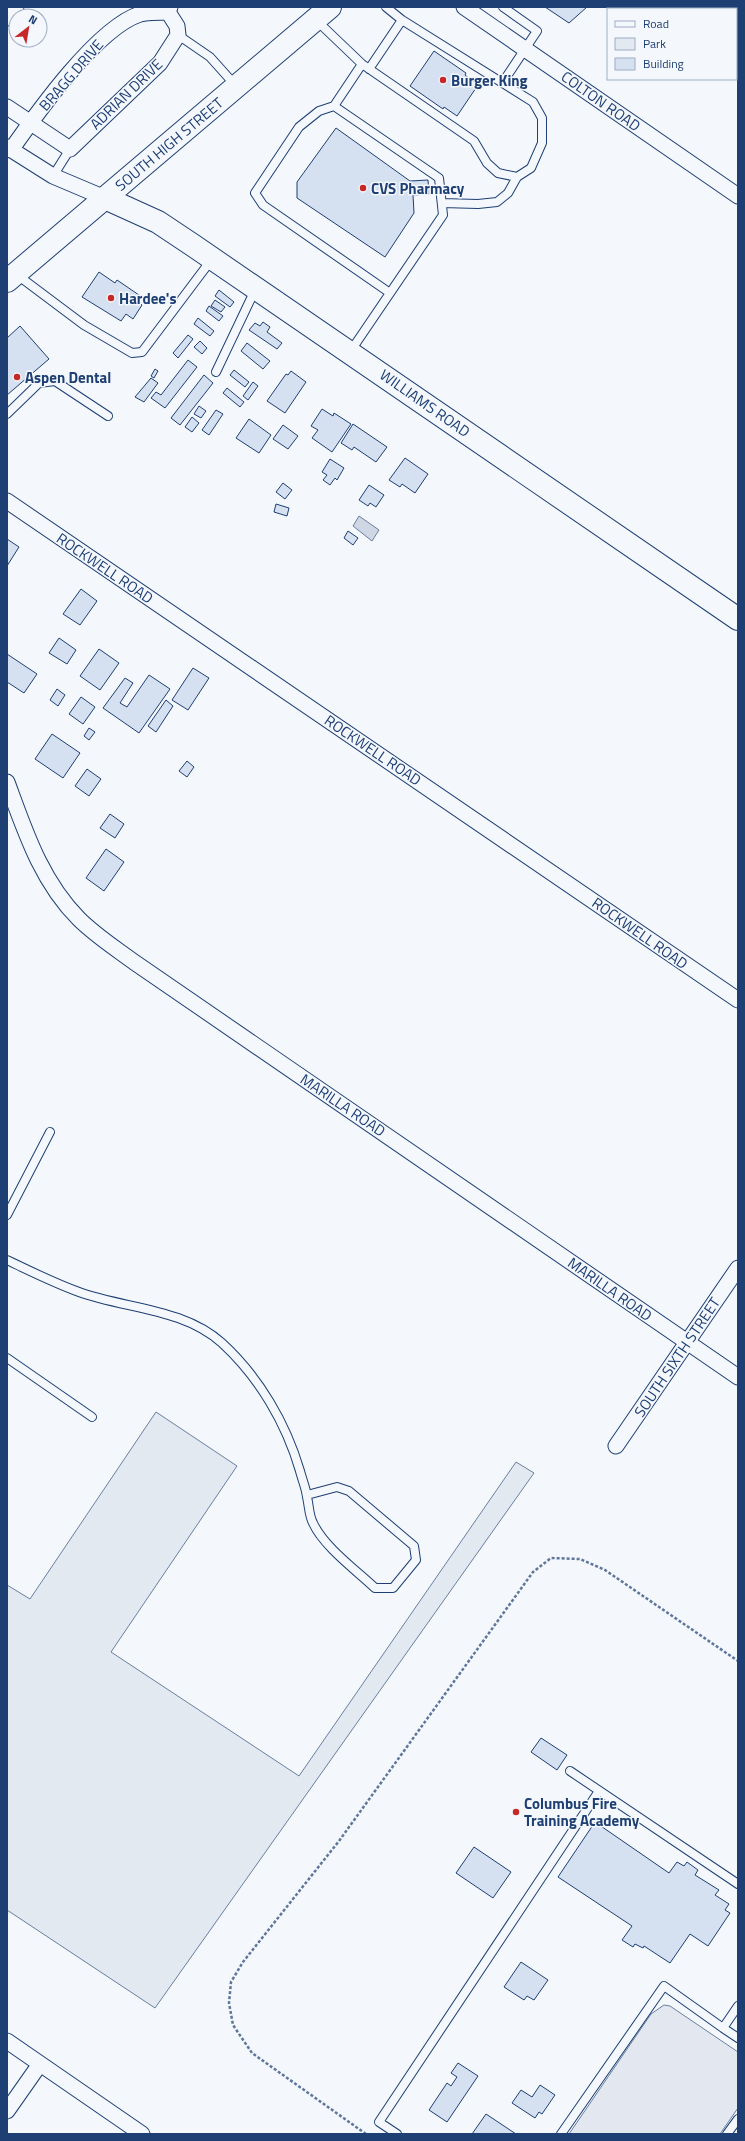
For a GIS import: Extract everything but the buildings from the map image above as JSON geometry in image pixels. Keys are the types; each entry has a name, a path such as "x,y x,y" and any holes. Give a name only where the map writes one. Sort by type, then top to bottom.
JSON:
{"main road":[{"name":"SOUTH HIGH STREET","path":"11,277 323,13"},
{"name":"WILLIAMS ROAD","path":"106,198 158,222 213,258 738,619"}],"street":[{"path":"7,18 16,7"},
{"path":"169,9 177,26 178,35"},
{"name":"BRAGG DRIVE","path":"9,149 80,62 110,32 140,14 169,9"},
{"name":"COLTON ROAD","path":"469,9 738,196"},
{"name":"ADRIAN DRIVE","path":"70,149 160,63 178,35"},
{"path":"7,107 70,149"},
{"path":"9,149 53,176 106,198"},
{"name":"ROCKWELL ROAD","path":"7,501 738,1000"},
{"name":"MARILLA ROAD","path":"7,782 36,857 47,879 67,907 94,933 738,1378"},
{"name":"SOUTH SIXTH STREET","path":"616,1446 738,1268"},
{"path":"7,2041 142,2134"},
{"path":"7,2111 40,2064"}],"lane":[{"path":"386,7 402,20 533,102 542,118 542,143 531,168 517,177 508,193 496,202 478,204 442,203"},
{"path":"503,7 537,31 503,82"},
{"path":"323,13 366,67 474,141 487,163 498,173 517,177"},
{"path":"390,293 263,205 255,193 299,127 319,111 334,106 402,20"},
{"path":"178,35 210,57 237,86"},
{"path":"334,106 439,178 442,203 442,215 350,352"},
{"path":"53,176 70,149"},
{"path":"11,277 84,325 132,353 142,352 213,258"},
{"path":"216,372 256,288"},
{"path":"7,414 39,383 56,381 108,416"},
{"path":"7,1215 50,1132"},
{"path":"7,1260 79,1292 169,1315 196,1326 222,1343 243,1366 266,1396 283,1425 296,1457 307,1495 312,1522 321,1537 376,1588 393,1588 416,1560 414,1546 349,1491 337,1487 307,1495"},
{"path":"7,1358 92,1417"},
{"path":"570,1772 738,1884"},
{"path":"397,2134 379,2122 599,1791"},
{"path":"561,2134 664,1986 738,2038"},
{"path":"723,2028 738,2006"},
{"path":"727,2134 738,2119"}],"path":[{"path":"366,2134 252,2053 233,2025 229,2002 231,1982 243,1962 339,1841 533,1572 551,1558 580,1559 605,1570 738,1661"}],"green space":[{"path":"156,1412 237,1466 111,1652 299,1776 516,1462 534,1473 155,2008 7,1910 7,1585 30,1599"}],"shaded area":[{"path":"359,516 379,530 372,541 353,526"},
{"path":"664,2005 670,2006 738,2052 738,2108 720,2134 569,2134 651,2014"}],"place":[{"name":"Burger King","path":"443,80"},
{"name":"CVS Pharmacy","path":"363,188"},
{"name":"Hardee's","path":"111,298"},
{"name":"Aspen Dental","path":"17,377"},
{"name":"Columbus Fire Training Academy","path":"516,1812"}]}
